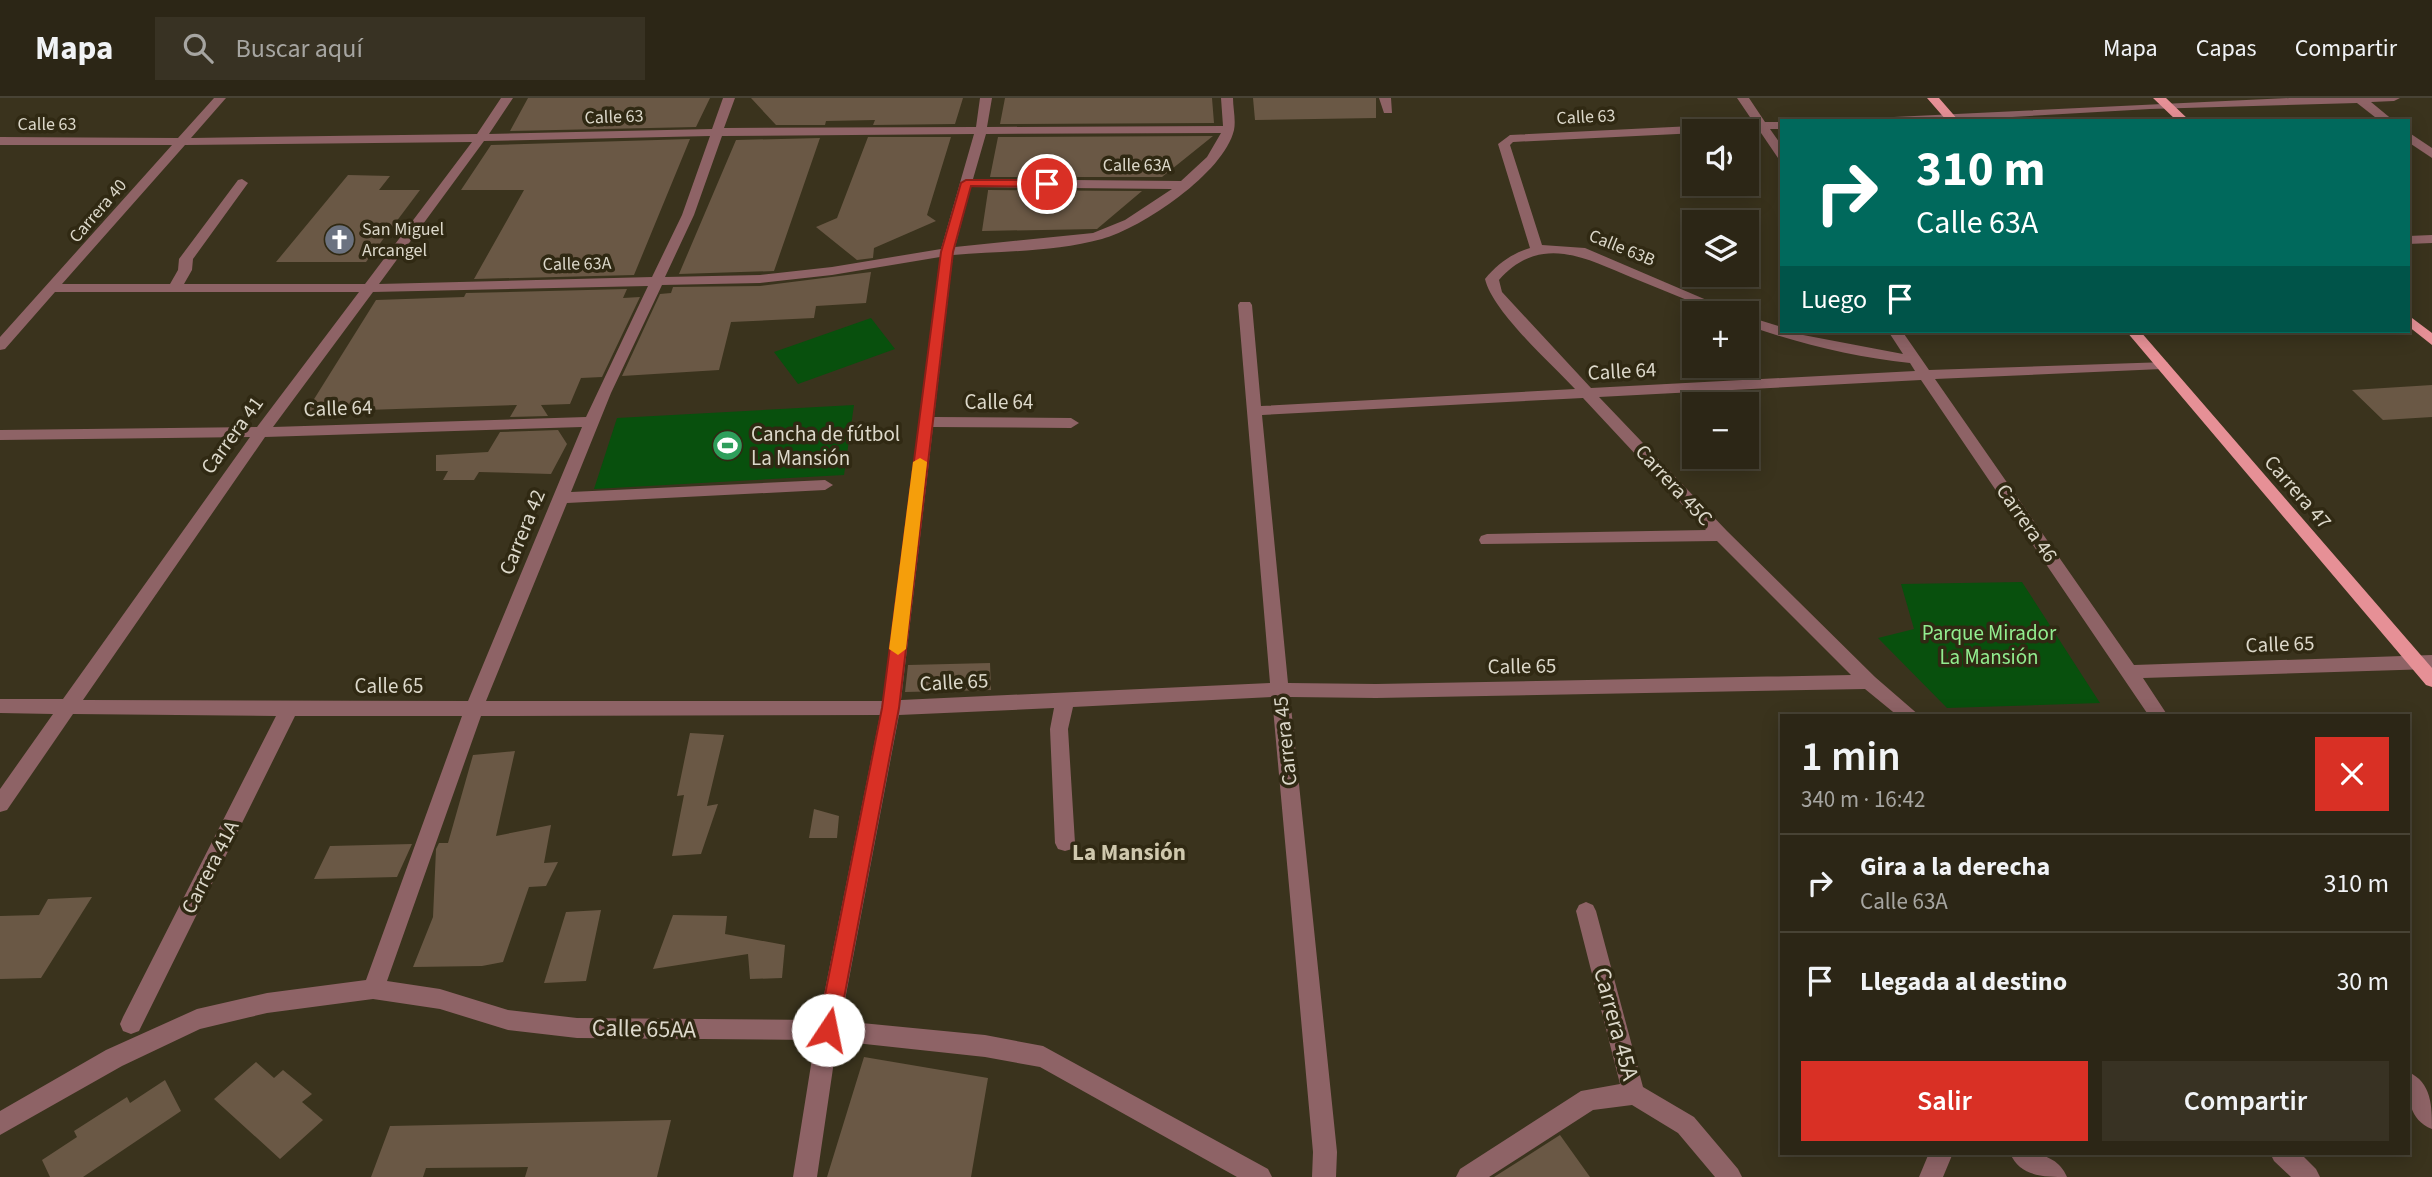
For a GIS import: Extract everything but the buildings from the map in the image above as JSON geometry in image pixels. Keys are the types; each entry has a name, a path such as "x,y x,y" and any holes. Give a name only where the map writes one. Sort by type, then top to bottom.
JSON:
{"main road":[{"path":"1933,98 1951,119"},
{"path":"2163,102 2182,119"},
{"path":"2410,321 2432,341"},
{"name":"Carrera 47","path":"2135,333 2424,662 2432,680"}],"street":[{"name":"Carrera 40","path":"0,346 220,98"},
{"name":"Carrera 41","path":"0,804 261,432 480,139 507,98"},
{"name":"Carrera 42","path":"373,989 474,709 593,422 688,215 729,98"},
{"path":"805,1177 828,1030 891,708 947,252 981,130 986,98"},
{"path":"1182,184 1208,163 1220,149 1228,129 1227,98"},
{"path":"1385,98 1388,111"},
{"path":"1743,98 1780,152"},
{"path":"1951,119 2163,102 2394,98"},
{"path":"2359,99 2385,119"},
{"name":"Calle 63","path":"1537,249 1504,144 1518,138 1780,125"},
{"name":"Calle 63","path":"0,141 183,142 480,139 717,132 1228,129"},
{"path":"2410,138 2432,154"},
{"path":"175,287 186,270 186,259 242,183"},
{"name":"Calle 63A","path":"966,183 1182,184"},
{"name":"Calle 63A","path":"53,288 367,288 795,276 947,252 1098,237 1132,221 1182,184"},
{"path":"2410,240 2432,239"},
{"name":"Calle 63B","path":"1537,249 1557,246 1580,251 1701,301"},
{"name":"Carrera 45C","path":"1537,249 1501,268 1492,279 1495,292 1507,308 1721,534 1895,708"},
{"name":"Carrera 45","path":"1245,305 1276,670 1325,1152 1324,1177"},
{"path":"1759,324 1780,331"},
{"path":"1786,333 1820,344 1872,355 1913,359"},
{"name":"Carrera 46","path":"1896,333 2159,714"},
{"name":"Calle 64","path":"1253,411 1924,374 2162,365"},
{"name":"Calle 64","path":"0,435 261,432 593,422"},
{"name":"Calle 64","path":"926,422 1071,423"},
{"path":"561,498 825,485"},
{"path":"1487,540 1721,534"},
{"name":"Calle 65","path":"2130,672 2424,662"},
{"name":"Calle 65","path":"0,706 289,709 891,708 1280,690 1404,691 1869,682"},
{"path":"1065,699 1059,729 1065,842"},
{"name":"Carrera 41A","path":"131,1024 289,709"},
{"name":"Carrera 45A","path":"1586,911 1634,1094 1686,1125 1730,1177"},
{"name":"Calle 65AA","path":"0,1125 114,1058 197,1020 267,1003 373,989 440,999 508,1020 577,1028 828,1030 985,1046 1044,1057 1260,1177"},
{"path":"2410,1086 2432,1118"},
{"path":"1468,1177 1589,1099 1634,1094"},
{"path":"0,1108 25,1109"},
{"path":"1931,1177 1940,1155"},
{"path":"2025,1155 2055,1177"},
{"path":"2284,1155 2308,1177"}],"green space":[{"path":"871,318 895,349 798,384 774,352"},
{"name":"Cancha de fútbol La Mansión","path":"854,405 844,475 594,489 617,418"},
{"name":"Parque Mirador La Mansión","path":"2022,582 2100,703 1947,708 1878,638 1914,629 1901,584"}],"slow traffic":[{"path":"898,649 920,462"}],"place":[{"name":"San Miguel Arcangel","path":"339,239"},
{"name":"Cancha de fútbol La Mansión","path":"728,446"}],"district":[{"name":"La Mansión","path":"1129,852"}],"route":[{"path":"828,1030 891,708 947,252 966,183 1047,184"}]}
